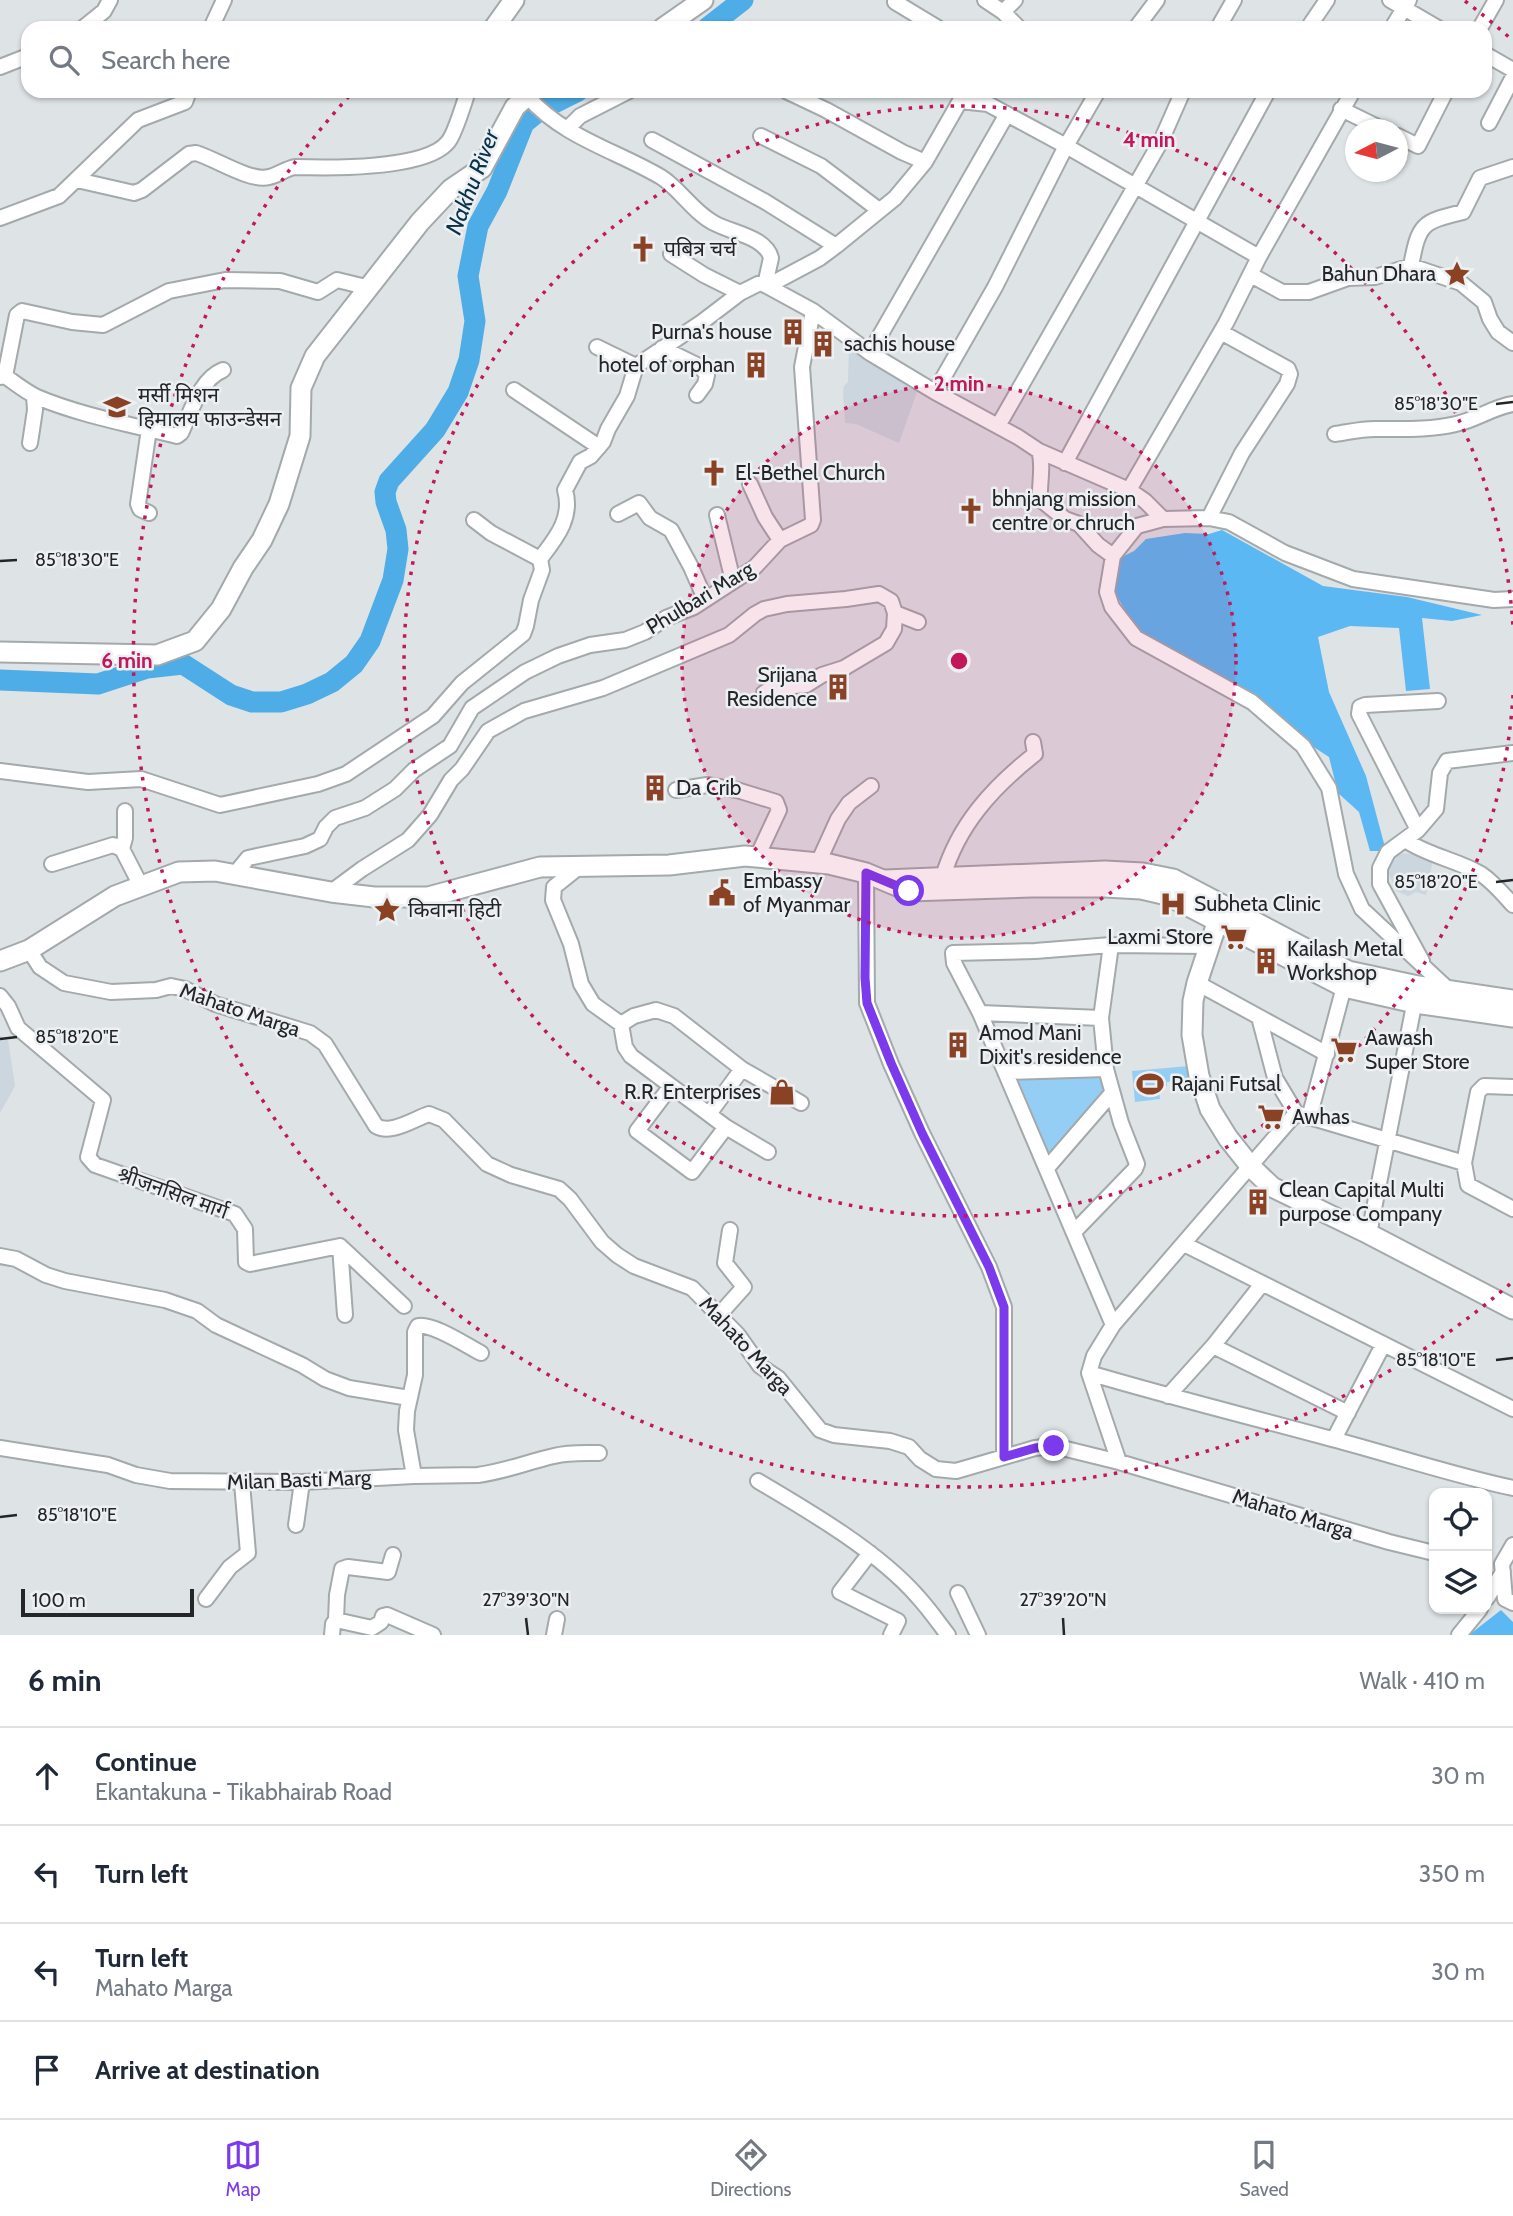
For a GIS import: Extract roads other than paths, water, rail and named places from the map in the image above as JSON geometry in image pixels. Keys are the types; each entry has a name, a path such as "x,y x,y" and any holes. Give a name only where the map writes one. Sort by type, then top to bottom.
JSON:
{"main road":[{"path":"499,21 514,0"},
{"path":"673,21 703,0"},
{"path":"0,652 157,655 195,641 221,609 262,540 279,504 300,436 301,388 315,356 420,222 451,189 482,168 514,107 526,98"},
{"path":"0,961 29,950 115,896 179,872 215,871 374,897 428,897 540,867 669,865 745,856 818,863 875,877 898,889 909,891 1143,873 1173,879 1221,912 1346,979 1420,987 1450,999 1513,1017"},
{"path":"875,877 1031,880"},
{"path":"1221,912 1197,982 1193,1001 1192,1035 1199,1076 1210,1110 1228,1138 1251,1167 1272,1187 1513,1309"},
{"path":"1450,999 1513,1000"}],"street":[{"path":"92,21 104,11 110,0"},
{"path":"214,21 223,0"},
{"path":"985,0 1012,21"},
{"path":"1003,12 1015,0"},
{"path":"1141,21 1157,0"},
{"path":"1222,21 1234,0"},
{"path":"1313,21 1327,0"},
{"path":"1390,0 1407,5 1429,21"},
{"path":"1484,21 1496,0"},
{"path":"895,2 926,21"},
{"path":"1397,21 1407,5"},
{"path":"1492,58 1513,70"},
{"path":"0,67 21,59"},
{"path":"1489,123 1513,77"},
{"path":"0,218 59,196 138,120 185,102 186,98"},
{"path":"77,180 134,193 142,190 189,154 196,153 257,178 272,176 295,167 388,165 435,151 448,142 465,98"},
{"path":"533,98 562,126 664,179 712,223 765,246 771,258 762,284"},
{"path":"562,126 615,98"},
{"path":"801,98 925,162"},
{"path":"0,771 88,782 141,779 220,805 318,784 346,774 391,746 433,716 462,683 523,634 542,570 540,559 563,527 569,502 565,490 580,462 591,456 599,447 627,396 636,366 740,293 775,282 836,246 895,198 925,162 960,101 964,98"},
{"path":"935,392 995,287 1066,146 1094,98"},
{"path":"998,426 1161,141 1180,98"},
{"path":"1065,463 1264,98"},
{"path":"1129,489 1221,332 1259,257 1348,98"},
{"path":"1408,141 1418,146 1442,98"},
{"path":"960,101 988,104 1259,257"},
{"path":"1341,109 1361,119"},
{"path":"870,353 1007,114"},
{"path":"761,136 821,166 879,210"},
{"path":"652,140 764,201 836,246"},
{"path":"1411,266 1416,241 1423,226 1435,218 1463,212 1480,178 1513,167"},
{"path":"671,254 740,293"},
{"path":"1251,275 1282,292 1308,292 1348,278 1375,277 1411,266 1461,283 1484,302 1498,332 1513,343"},
{"path":"223,370 214,373 205,383 181,433 177,436 83,412 34,396 2,377 16,315 22,311 72,322 103,325 169,291 225,280 280,281 318,292 337,280 370,288"},
{"path":"762,284 813,311 870,353 1039,451 1129,489 1146,501 1163,519"},
{"name":"Phulbari Marg","path":"235,874 248,858 305,846 320,839 335,818 365,808 396,789 414,770 450,747 472,708 525,672 558,656 590,645 625,640 645,632 666,618 694,607 754,568 780,540 811,525 813,520 802,367 813,311"},
{"path":"1209,518 1242,453 1287,384 1290,374 1288,369 1221,332"},
{"path":"597,347 636,366"},
{"path":"662,348 701,367 707,375 705,384 697,395"},
{"path":"514,390 599,447"},
{"path":"30,443 35,410 34,396"},
{"path":"1335,434 1378,428 1436,428 1459,424 1513,404"},
{"path":"149,429 138,504 140,509 149,513"},
{"path":"1039,451 1042,460 1038,479 1040,499 1065,519 1079,524 1098,545 1113,556"},
{"path":"750,484 765,517 780,540"},
{"path":"618,514 639,503 650,518 671,530 705,599"},
{"path":"717,515 733,581"},
{"path":"1450,999 1420,987 1362,909 1346,874 1329,788 1303,746 1245,697 1136,638 1112,607 1108,576 1113,556 1137,526 1163,519 1209,518 1229,522 1285,553 1353,579 1494,600 1513,599"},
{"path":"474,520 491,533 540,559"},
{"path":"331,892 408,840 430,815 451,780 462,769 488,731 524,712 603,688 729,635 755,614 774,606 879,594 891,601 895,613 894,629 886,643 844,668 822,675 806,685 772,688 764,693"},
{"path":"895,613 918,622"},
{"path":"1418,830 1359,714 1360,707 1438,701"},
{"path":"943,877 959,835 990,793 1035,754 1034,742"},
{"path":"1369,1234 1420,987 1380,884 1380,868 1388,852 1418,830 1436,809 1440,773 1447,761 1513,753"},
{"path":"676,790 707,785 737,790 776,802 779,810 757,858"},
{"path":"818,863 838,819 849,803 871,786"},
{"path":"122,849 125,838 125,811"},
{"path":"1405,841 1421,851 1468,867 1483,876 1513,905"},
{"path":"52,864 113,845 122,849 141,886"},
{"path":"579,867 554,887 553,900 571,944 581,984 593,1003 621,1024 625,1047 631,1056 726,1127 768,1152"},
{"path":"875,877 865,978 867,1003 912,1110 989,1267 1004,1307 1004,1457"},
{"path":"1074,1232 1137,1164 1106,1069 1101,1018 1111,945"},
{"path":"1113,1325 980,1013 954,962 953,953 1035,951 1111,945 1208,946"},
{"name":"Mahato Marga","path":"29,950 40,967 64,983 111,992 156,990 171,986 185,989 215,1004 310,1033 325,1044 376,1126 382,1130 389,1129 429,1114 444,1120 487,1164 511,1175 559,1189 570,1199 602,1242 617,1255 635,1266 692,1288 738,1335 760,1366 778,1378 820,1430 834,1435 890,1441 909,1447 920,1459 936,1469 956,1471 1035,1448 1054,1446 1119,1462 1429,1552"},
{"path":"1119,1462 1089,1373 1094,1356 1113,1325 1251,1167 1303,1115 1327,1055 1346,979"},
{"path":"1197,982 1327,1055"},
{"name":"श्रीजनसिल मार्ग","path":"0,996 18,1028 103,1100 88,1157 95,1165 235,1214 245,1229 246,1262 250,1264 340,1246"},
{"path":"621,1024 634,1016 656,1010 674,1016 742,1069 801,1103"},
{"path":"980,1013 1101,1018"},
{"path":"1259,1017 1275,1078 1303,1115 1464,1163"},
{"path":"709,1114 742,1069"},
{"path":"1005,1072 1106,1069"},
{"path":"671,1086 637,1131 692,1172 726,1127"},
{"path":"1513,1087 1484,1086 1478,1092 1464,1163 1468,1185 1513,1209"},
{"path":"1047,1168 1112,1093"},
{"path":"719,1315 744,1287 725,1263 730,1230"},
{"path":"1184,1244 1513,1409"},
{"path":"340,1246 404,1306"},
{"path":"340,1246 345,1315"},
{"path":"0,1256 16,1259 46,1275 65,1281 165,1300 197,1311 216,1325 302,1365 325,1379 349,1388 409,1398"},
{"path":"1168,1396 1213,1346 1262,1284"},
{"path":"414,1476 406,1430 409,1398 415,1375 415,1332 418,1326 433,1328 481,1353"},
{"path":"1334,1439 1383,1345"},
{"path":"1213,1346 1348,1413"},
{"path":"1089,1373 1513,1488"},
{"name":"Milan Basti Marg","path":"0,1448 108,1465 136,1475 170,1481 242,1483 486,1474 513,1469 554,1455 599,1453"},
{"path":"758,1481 803,1507 870,1553 917,1595 948,1635"},
{"path":"296,1525 302,1482"},
{"path":"206,1599 230,1567 248,1553 242,1483"},
{"path":"1492,1588 1513,1545"},
{"path":"870,1553 840,1592 898,1621 891,1635"},
{"path":"332,1635 342,1569 348,1566 388,1572 394,1555"},
{"path":"1492,1561 1502,1568 1506,1599 1513,1603"},
{"path":"958,1593 978,1635"},
{"path":"1459,1635 1476,1614"},
{"path":"336,1620 372,1628 387,1615 433,1635"},
{"path":"554,1635 557,1619"}],"waterway":[{"name":"Nakhu River","path":"716,21 743,0"},
{"name":"Nakhu River","path":"0,680 98,684 147,668 183,664 231,695 252,702 281,702 332,682 354,664 370,641 393,580 398,549 396,530 386,502 385,492 389,481 435,430 458,392 469,360 475,321 468,276 478,226 497,191 524,123 540,110 564,98"}],"place":[{"name":"पबित्र चर्च","path":"643,249"},
{"name":"Bahun Dhara","path":"1457,274"},
{"name":"Purna's house","path":"793,332"},
{"name":"sachis house","path":"823,344"},
{"name":"hotel of orphan","path":"756,365"},
{"name":"मर्सी मिशन हिमालय फाउन्डेसन","path":"117,407"},
{"name":"El-Bethel Church","path":"714,473"},
{"name":"bhnjang mission centre or chruch","path":"971,511"},
{"name":"Srijana Residence","path":"838,687"},
{"name":"Da Crib","path":"655,788"},
{"name":"Embassy of Myanmar","path":"722,893"},
{"name":"Subheta Clinic","path":"1173,904"},
{"name":"किवाना हिटी","path":"387,910"},
{"name":"Laxmi Store","path":"1234,937"},
{"name":"Kailash Metal Workshop","path":"1266,961"},
{"name":"Amod Mani Dixit's residence","path":"958,1045"},
{"name":"Aawash Super Store","path":"1344,1050"},
{"name":"Rajani Futsal","path":"1150,1084"},
{"name":"R.R. Enterprises","path":"782,1092"},
{"name":"Awhas","path":"1271,1117"},
{"name":"Clean Capital Multi purpose Company","path":"1258,1202"}]}
